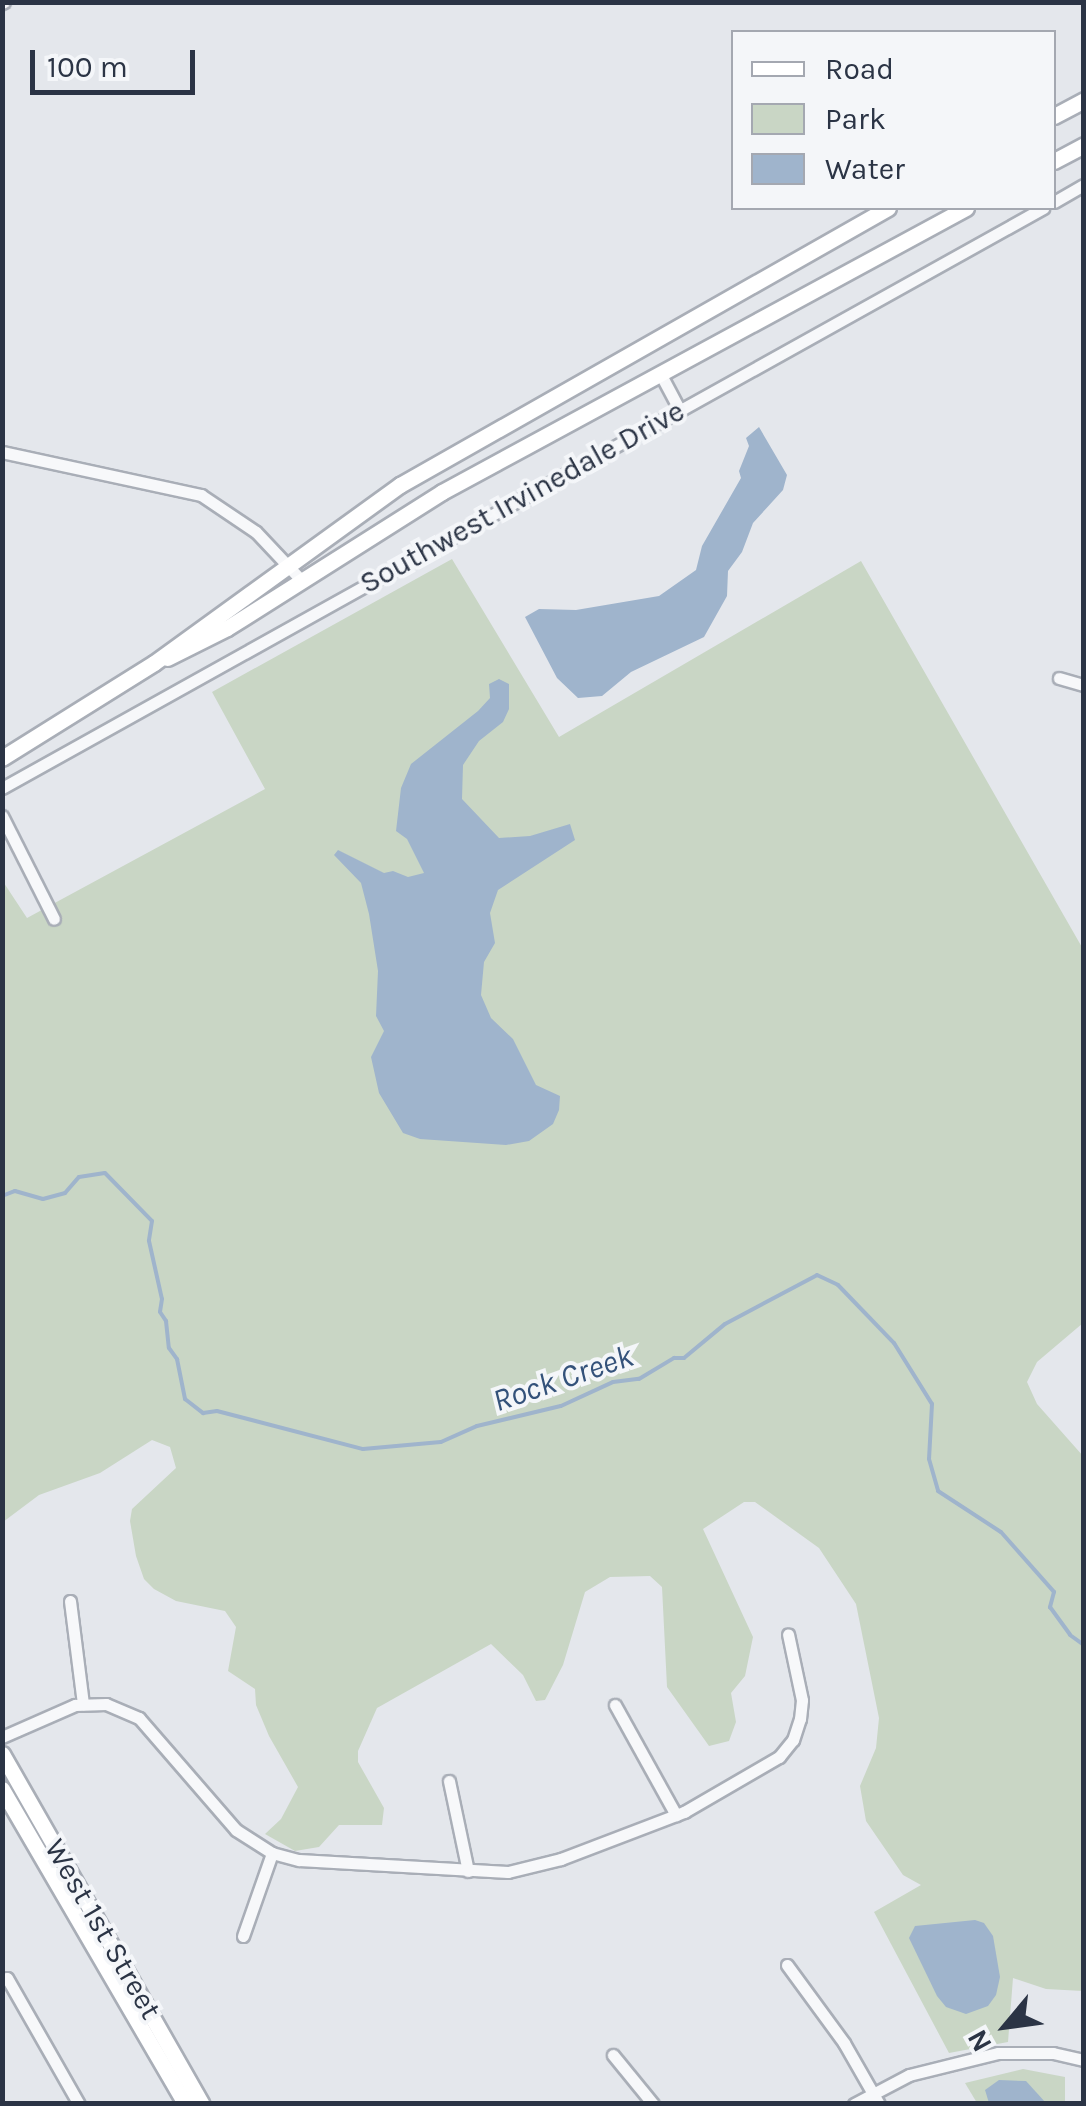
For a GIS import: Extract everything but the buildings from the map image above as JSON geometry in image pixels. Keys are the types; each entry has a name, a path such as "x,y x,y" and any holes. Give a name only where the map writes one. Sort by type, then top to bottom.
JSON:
{"main road":[{"path":"1056,115 1084,100"},
{"path":"1056,160 1084,145"},
{"name":"Southwest Irvinedale Drive","path":"2,758 154,663 400,484 488,430 884,210"},
{"name":"Southwest Irvinedale Drive","path":"154,663 187,651 442,492 962,210"},
{"name":"West 1st Street","path":"2,1754 202,2104"},
{"name":"West 1st Street","path":"2,1789 185,2104"}],"street":[{"path":"1056,201 1084,184"},
{"name":"Southwest Irvinedale Drive","path":"2,788 1039,210"},
{"path":"661,375 680,410"},
{"path":"2,452 201,495 245,522 302,581"},
{"path":"1060,678 1084,685"},
{"path":"2,816 54,919"},
{"path":"70,1600 83,1704"},
{"path":"2,1737 60,1710 106,1704 139,1718 236,1830 272,1853 298,1860 468,1871 528,1869 676,1814 768,1766 793,1740 802,1700 788,1634"},
{"path":"615,1706 676,1814"},
{"path":"450,1781 468,1871"},
{"path":"243,1936 272,1853"},
{"path":"787,1965 844,2042 876,2098"},
{"path":"5,1979 79,2104"},
{"path":"854,2104 876,2098 909,2075 998,2054 1053,2053 1084,2060"},
{"path":"612,2055 654,2104"}],"green space":[{"path":"452,559 559,737 861,561 1083,949 1083,1323 1037,1362 1027,1382 1037,1404 1083,1456 1083,1991 1046,1989 1013,1978 1008,2042 949,2053 874,1912 921,1885 903,1875 866,1821 860,1786 876,1748 879,1718 856,1604 819,1548 755,1502 744,1502 703,1529 753,1637 745,1676 731,1693 736,1722 729,1741 709,1746 667,1687 662,1587 650,1576 610,1577 585,1592 563,1665 545,1700 536,1701 523,1675 491,1644 377,1708 358,1751 358,1762 384,1808 382,1825 339,1825 319,1847 295,1851 265,1834 281,1819 298,1787 269,1736 256,1705 255,1689 228,1671 236,1627 225,1611 176,1601 154,1589 144,1579 136,1556 130,1521 132,1509 176,1468 170,1447 152,1440 100,1473 39,1495 3,1522 2,880 27,918 265,789 212,692"},
{"path":"1023,2069 1065,2077 1065,2103 977,2103 965,2083"}],"water":[{"path":"759,427 787,475 783,490 753,523 742,552 728,571 727,596 704,637 631,672 602,696 578,698 557,678 525,617 539,609 576,610 659,596 696,570 702,546 741,478 739,471 749,446 746,438"},
{"path":"499,679 509,684 509,709 503,722 479,741 463,765 462,799 499,838 530,836 570,824 575,840 498,890 490,913 495,943 484,962 481,995 491,1018 513,1039 536,1085 560,1096 559,1110 553,1124 529,1141 506,1145 420,1139 403,1133 379,1093 371,1057 384,1031 376,1016 378,971 369,914 361,883 334,855 338,850 384,873 393,871 408,877 424,873 407,839 396,831 401,788 411,764 478,711 490,698 489,684"},
{"path":"975,1920 984,1923 993,1936 1000,1977 996,1995 988,2006 966,2014 946,2007 937,1996 909,1938 915,1926"},
{"path":"999,2080 1026,2081 1046,2103 989,2103 985,2090"}],"waterway":[{"name":"Rock Creek","path":"2,1196 15,1191 43,1199 65,1193 79,1177 105,1173 152,1221 149,1241 162,1299 160,1312 166,1321 169,1348 177,1359 185,1399 203,1413 217,1411 363,1449 441,1442 477,1426 561,1406 613,1382 639,1379 674,1358 684,1358 725,1324 817,1275 838,1285 894,1343 932,1404 929,1459 938,1491 1001,1532 1054,1592 1050,1607 1070,1635 1084,1645"}]}
